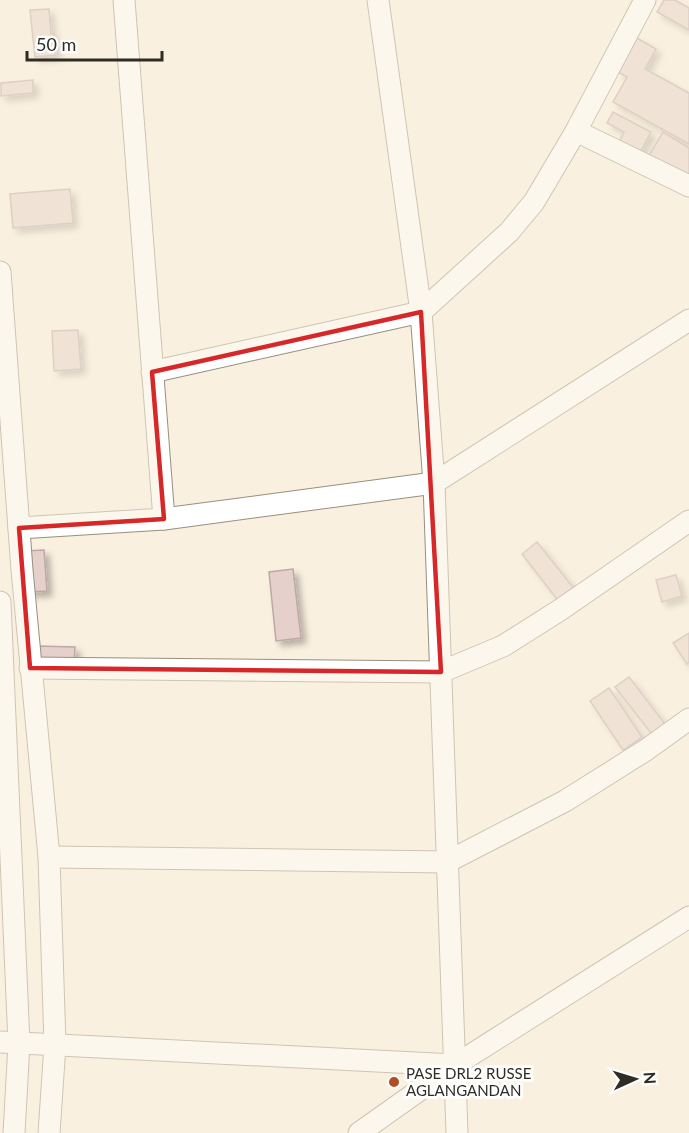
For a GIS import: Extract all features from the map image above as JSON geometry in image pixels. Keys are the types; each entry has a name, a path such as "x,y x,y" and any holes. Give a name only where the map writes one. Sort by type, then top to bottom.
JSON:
{"street":[{"path":"124,0 164,519"},
{"path":"378,0 421,312 434,483 457,1133"},
{"path":"152,372 421,312 509,232 534,202 576,131 645,0"},
{"path":"576,131 689,186"},
{"path":"0,272 30,668 49,857 55,1045 49,1133"},
{"path":"20,528 164,519 434,483 689,320"},
{"path":"30,668 441,672 503,646 560,610 689,521"},
{"path":"0,602 5,1044 14,1133"},
{"path":"49,857 447,862 565,801 646,750 689,719"},
{"path":"359,1133 455,1065 689,917"},
{"path":"0,1023 5,1044"},
{"path":"5,1044 455,1065"}],"highlighted area":[{"path":"421,312 441,672 30,668 19,528 164,519 152,372"}],"building":[{"path":"664,0 675,0 689,8 689,30 657,12"},
{"path":"49,9 56,55 35,57 30,10"},
{"path":"637,38 656,49 645,69 689,93 689,144 613,102 627,77 618,72"},
{"path":"33,80 33,93 1,96 1,83"},
{"path":"613,112 651,132 637,158 616,147 624,132 607,123"},
{"path":"663,132 689,148 689,182 648,157"},
{"path":"70,189 73,223 13,228 10,194"},
{"path":"78,330 81,369 54,371 52,331"},
{"path":"537,542 576,591 560,603 522,554"},
{"path":"44,550 47,591 28,592 25,551"},
{"path":"293,569 301,638 276,641 269,572"},
{"path":"676,575 682,596 662,602 656,580"},
{"path":"689,633 689,662 687,664 673,643"},
{"path":"37,646 75,647 74,661 37,661"},
{"path":"629,677 668,728 655,738 615,687"},
{"path":"609,688 642,737 623,750 590,701"}],"place":[{"name":"PASE DRL2 RUSSE AGLANGANDAN","path":"394,1082"}]}
